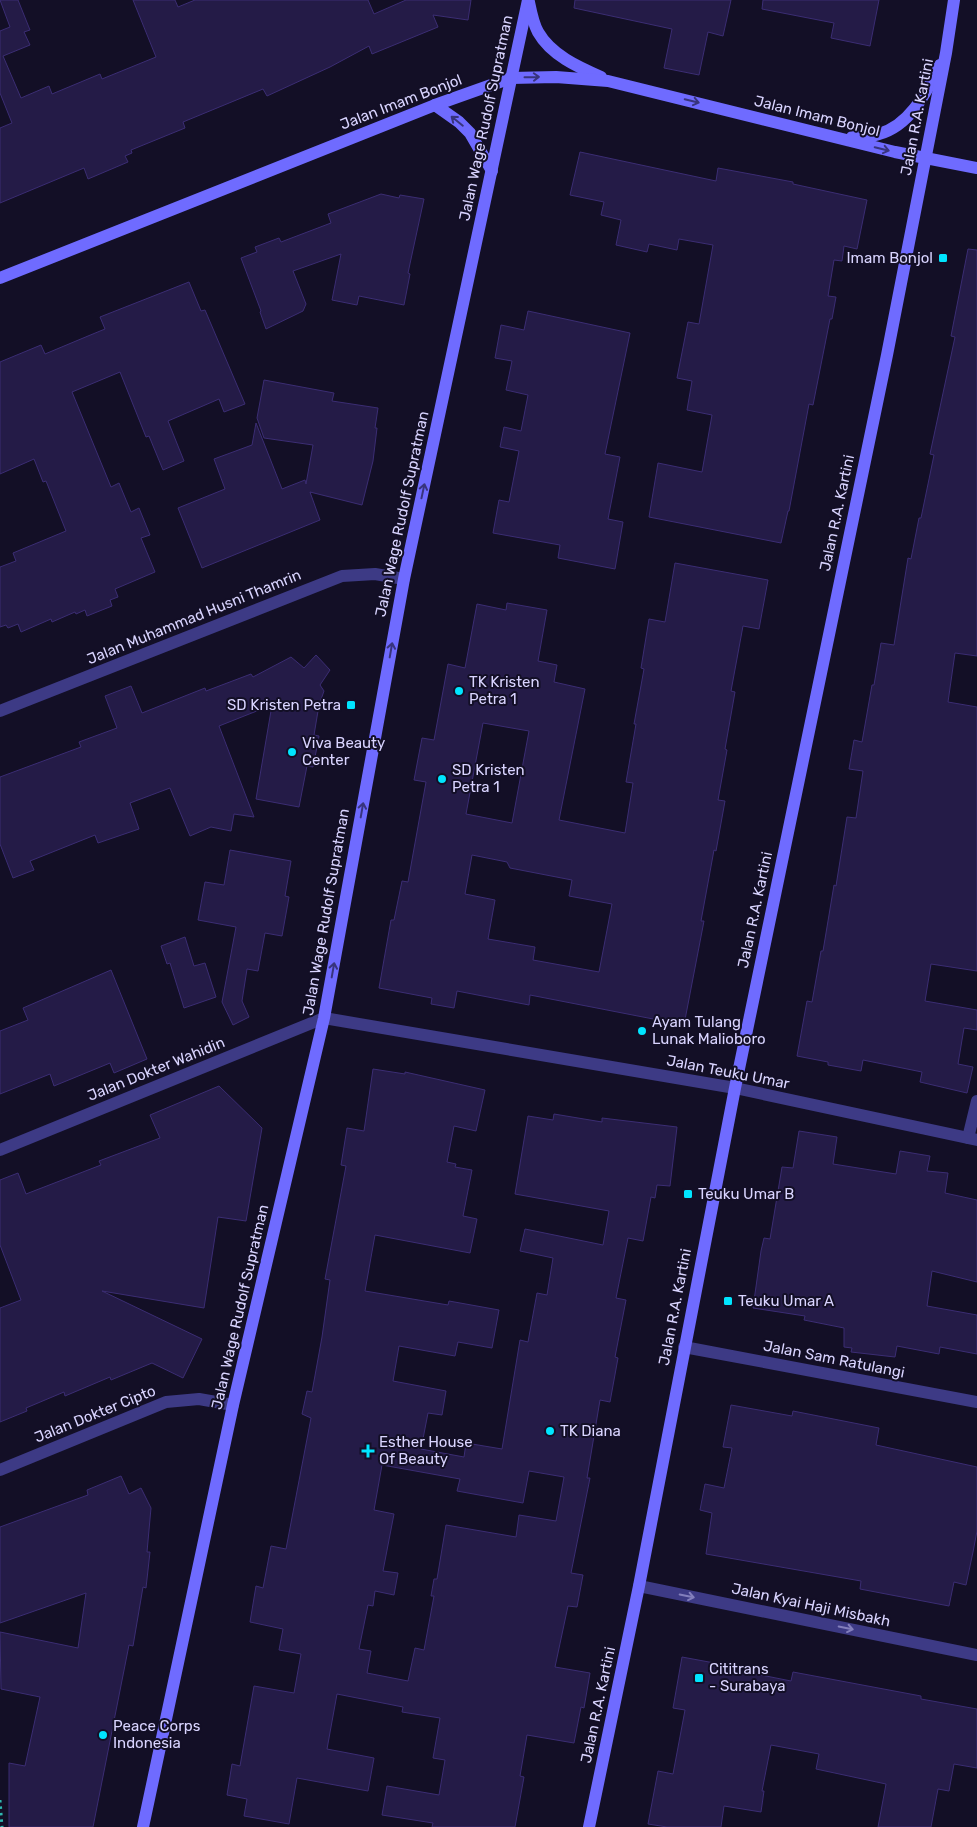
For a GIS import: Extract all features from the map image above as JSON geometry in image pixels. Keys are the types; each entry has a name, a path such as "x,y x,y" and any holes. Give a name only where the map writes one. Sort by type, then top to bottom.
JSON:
{"street":[{"name":"Jalan Wage Rudolf Supratman","path":"143,1827 233,1405 324,1018 404,579 528,0"},
{"path":"528,0 538,33 549,46 565,59 608,81"},
{"name":"Jalan R.A. Kartini","path":"589,1827 639,1586 735,1088 888,346 946,53 954,0"},
{"path":"839,138 880,134 903,121 916,106 946,53"},
{"name":"Jalan Imam Bonjol","path":"0,278 435,105 510,78 556,77 608,81 839,138 977,168"},
{"path":"435,105 459,122 470,133 492,170"},
{"name":"Jalan Muhammad Husni Thamrin","path":"0,711 342,576 375,574 404,579"},
{"name":"Jalan Teuku Umar","path":"324,1018 735,1088 973,1139"},
{"name":"Jalan Dokter Wahidin","path":"0,1150 324,1018"},
{"path":"973,1139 977,1101"},
{"name":"Jalan Sam Ratulangi","path":"684,1347 977,1402"},
{"name":"Jalan Dokter Cipto","path":"0,1470 166,1402 199,1399 233,1405"},
{"name":"Jalan Kyai Haji Misbakh","path":"639,1586 977,1655"}],"path":[{"path":"0,1800 2,1827"}],"building":[{"path":"0,0 18,0 30,30 24,32 30,45 3,56 21,98 49,86 52,94 100,74 102,79 156,57 133,0 175,0 178,7 195,0 368,0 374,14 406,0 471,0 468,20 433,15 438,27 372,54 369,46 330,67 267,96 263,89 183,122 185,128 131,150 132,153 125,156 128,162 88,179 84,168 0,203 0,128 12,123 0,93 0,31 10,27"},
{"path":"575,0 731,0 723,36 708,32 699,75 664,68 672,29 574,8"},
{"path":"763,0 879,0 870,46 831,38 834,23 762,9"},
{"path":"580,152 716,181 718,168 793,182 793,184 867,200 857,249 844,246 842,261 834,260 828,296 836,297 832,319 830,319 813,405 809,404 789,511 781,543 649,517 658,463 702,472 712,415 687,410 692,381 677,378 688,322 699,324 713,245 679,239 677,250 649,244 647,252 616,245 621,220 601,215 604,202 570,195"},
{"path":"381,194 399,198 400,195 424,199 408,273 410,274 404,305 359,296 357,305 332,300 341,254 293,271 306,304 303,311 266,329 241,258 257,252 255,247 279,238 281,242 331,223 328,214"},
{"path":"968,249 977,250 977,656 955,653 948,702 977,707 977,971 931,964 925,1001 977,1010 977,1030 964,1028 958,1064 973,1067 967,1093 920,1082 922,1072 863,1060 861,1071 828,1065 828,1062 797,1056 807,1001 812,1002 821,951 823,951 847,817 856,818 863,771 849,769 854,740 862,742 881,643 894,645 908,558 911,559 919,518 921,518 934,455 930,454 955,337 951,336"},
{"path":"189,282 201,311 205,310 245,404 224,412 219,399 168,421 184,461 163,470 149,436 146,437 120,372 72,392 111,487 119,483 131,512 139,508 150,535 141,538 155,572 115,589 118,597 110,600 112,606 87,616 85,610 76,614 75,612 52,622 51,619 21,632 18,624 8,628 6,625 0,627 0,567 16,561 13,553 66,531 46,481 43,482 34,459 0,474 0,362 41,345 45,354 105,329 100,317"},
{"path":"528,311 630,333 605,454 620,457 608,519 623,522 615,569 558,558 560,545 493,533 499,500 509,502 519,451 500,447 504,427 521,431 528,395 506,390 512,361 495,358 501,325 524,330"},
{"path":"264,380 334,393 332,401 378,408 373,461 362,505 310,492 320,520 202,568 178,508 225,489 214,459 252,445 256,423 282,489 305,480 306,484 313,445 264,438 257,418"},
{"path":"675,563 768,580 759,629 743,626 731,691 735,692 718,800 725,801 701,921 704,921 684,1025 530,995 529,1005 457,991 454,1008 431,1004 432,998 379,988 391,920 394,920 402,881 408,882 426,782 414,780 422,738 434,740 448,664 465,668 477,604 506,610 507,603 547,610 538,661 557,665 554,682 585,689 559,820 625,833 633,783 626,782 644,669 641,668 649,619 665,622","holes":["483,723 529,731 512,823 466,814","472,855 507,862 510,868 572,880 569,896 612,904 599,972 533,960 535,947 488,939 495,900 465,894"]},
{"path":"316,655 330,670 320,685 324,691 319,705 314,735 319,736 313,767 307,766 299,807 256,799 272,705 219,726 254,817 234,814 231,831 211,827 190,836 170,788 130,803 139,829 98,843 95,835 30,861 34,870 13,878 0,844 0,777 81,747 79,742 117,728 105,696 131,686 142,713 205,688 206,691 251,674 253,677 291,657 304,668"},
{"path":"230,850 291,861 285,896 289,897 282,936 265,933 258,971 247,969 242,1001 249,1017 233,1025 222,1002 236,927 198,920 205,882 224,885"},
{"path":"185,937 194,966 205,963 216,997 184,1008 170,963 167,964 161,946"},
{"path":"111,970 147,1059 114,1073 110,1063 54,1086 50,1074 0,1094 0,1031 28,1020 23,1008"},
{"path":"373,1069 405,1074 405,1072 485,1090 476,1131 454,1126 447,1162 456,1164 455,1167 472,1170 463,1216 477,1219 470,1253 375,1235 365,1291 448,1305 449,1301 499,1310 492,1348 458,1342 455,1356 399,1346 393,1381 446,1391 442,1415 428,1413 421,1449 464,1457 466,1443 502,1449 520,1340 528,1342 537,1293 547,1295 553,1258 520,1251 525,1229 603,1245 609,1211 515,1194 528,1116 553,1120 554,1114 602,1122 602,1118 677,1127 670,1186 657,1185 655,1198 651,1197 643,1241 628,1238 616,1298 626,1300 615,1357 618,1358 610,1402 600,1400 587,1478 590,1478 571,1573 583,1575 577,1607 568,1606 555,1667 590,1673 584,1708 581,1707 574,1743 527,1735 520,1776 524,1777 515,1827 432,1827 433,1823 382,1815 387,1786 439,1795 445,1760 433,1758 440,1718 402,1712 403,1707 337,1694 327,1749 374,1758 368,1791 297,1778 289,1824 244,1816 247,1799 227,1795 232,1764 240,1766 254,1686 294,1693 301,1654 279,1650 283,1629 250,1622 256,1586 263,1588 271,1546 286,1549 311,1418 302,1414 307,1391 312,1392 322,1337 330,1280 325,1279 346,1166 341,1165 347,1128 364,1131","holes":["382,1465 460,1479 457,1491 523,1503 529,1471 564,1477 556,1521 519,1515 516,1537 446,1525 437,1579 434,1579 431,1596 434,1596 424,1650 415,1648 408,1681 367,1673 371,1651 359,1649 368,1605 373,1606 375,1591 394,1595 398,1573 383,1571 394,1514 374,1510"]},
{"path":"219,1086 262,1128 246,1221 218,1217 204,1308 102,1291 202,1339 183,1378 152,1363 111,1380 110,1377 65,1396 64,1392 26,1408 27,1411 0,1422 0,1308 21,1300 0,1245 0,1180 18,1173 26,1194 101,1165 99,1161 160,1138 150,1115"},
{"path":"799,1131 837,1137 833,1164 896,1174 900,1151 930,1156 927,1171 948,1173 945,1193 977,1200 977,1282 932,1271 927,1306 977,1315 977,1354 940,1347 939,1354 897,1346 895,1357 851,1352 852,1348 844,1347 844,1328 804,1320 805,1316 753,1308 761,1251 764,1238 770,1239 782,1167 793,1168"},
{"path":"731,1405 792,1416 793,1411 879,1428 876,1445 977,1467 977,1531 973,1552 966,1585 954,1582 949,1606 860,1589 861,1581 706,1554 712,1513 700,1510 705,1484 724,1488 732,1448 723,1447"},
{"path":"121,1476 129,1494 141,1488 151,1508 147,1552 150,1552 146,1588 143,1587 133,1646 129,1645 93,1827 9,1827 9,1763 25,1766 40,1697 1,1689 0,1632 78,1648 86,1593 0,1623 0,1527 88,1495 87,1490"},
{"path":"682,1657 736,1667 736,1670 791,1681 793,1672 921,1696 921,1699 977,1709 977,1768 954,1764 949,1791 938,1789 931,1827 878,1827 886,1784 816,1769 819,1754 771,1745 762,1791 764,1791 761,1812 724,1806 721,1827 667,1827 648,1824 658,1771 673,1774 685,1710 673,1708"}],"place":[{"name":"Imam Bonjol","path":"943,258"},
{"name":"TK Kristen Petra 1","path":"459,691"},
{"name":"SD Kristen Petra","path":"351,705"},
{"name":"Viva Beauty Center","path":"292,752"},
{"name":"SD Kristen Petra 1","path":"442,779"},
{"name":"Ayam Tulang Lunak Malioboro","path":"642,1031"},
{"name":"Teuku Umar B","path":"688,1194"},
{"name":"Teuku Umar A","path":"728,1301"},
{"name":"TK Diana","path":"550,1431"},
{"name":"Esther House Of Beauty","path":"368,1451"},
{"name":"Cititrans - Surabaya","path":"699,1678"},
{"name":"Peace Corps Indonesia","path":"103,1735"}]}
